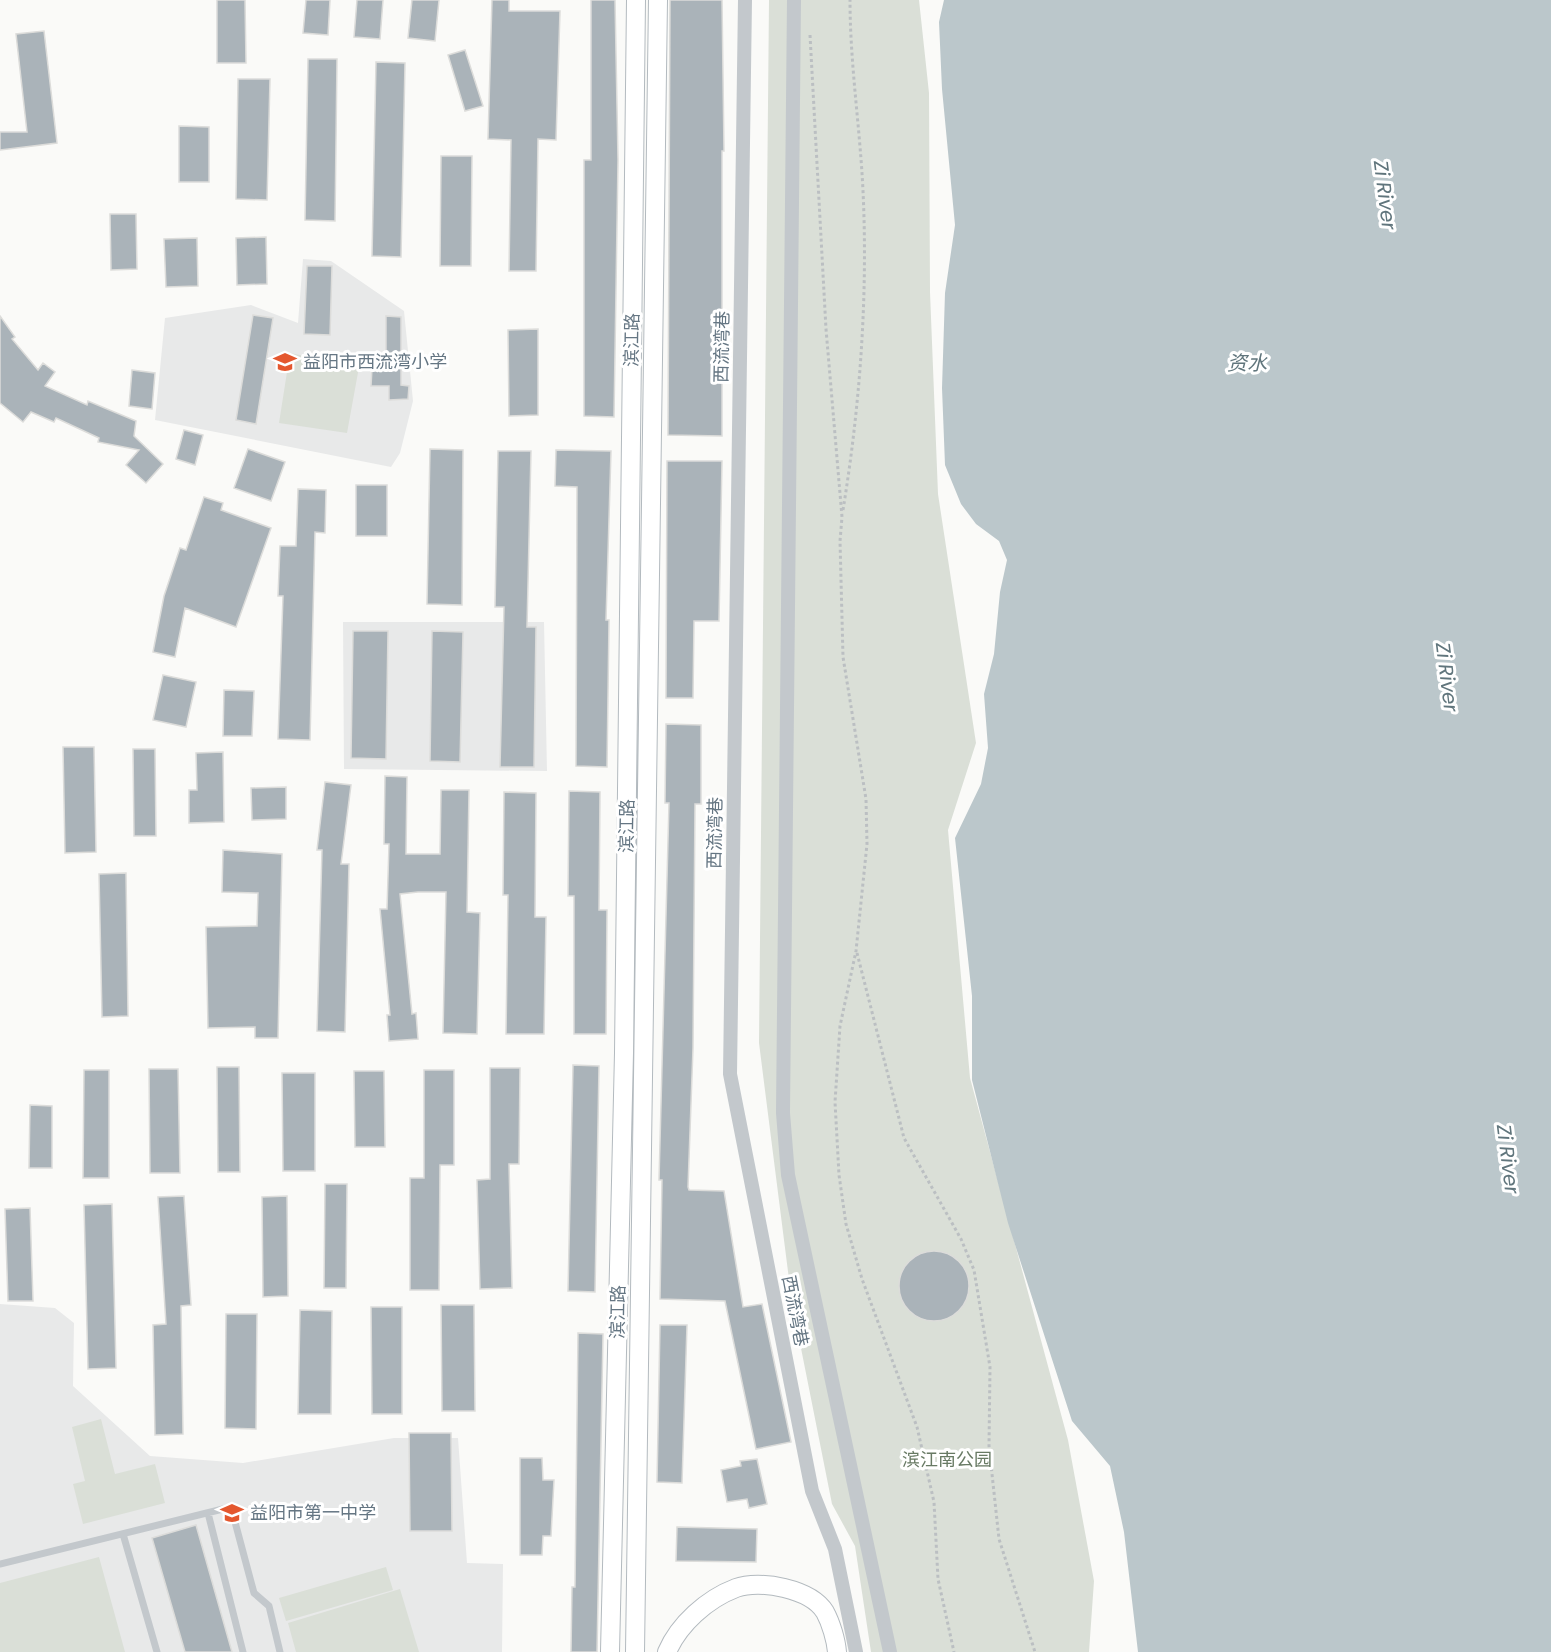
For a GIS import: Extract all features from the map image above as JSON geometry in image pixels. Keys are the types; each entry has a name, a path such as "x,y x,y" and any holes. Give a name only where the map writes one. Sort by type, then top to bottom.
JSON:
{"main road":[{"name":"滨江路","path":"610,1652 624,1053 636,0"},
{"name":"滨江路","path":"635,1652 658,0"},
{"path":"667,1652 674,1636 694,1614 737,1587 759,1585 779,1586 802,1594 824,1611 837,1652"}],"street":[{"name":"西流湾巷","path":"745,0 730,1074 812,1491 836,1549 856,1652"},
{"path":"794,0 783,1113 788,1175 890,1652"}],"lane":[{"path":"0,1564 231,1507 254,1593 269,1606 280,1652"},
{"path":"208,1513 243,1652"},
{"path":"123,1534 157,1652"}],"path":[{"path":"850,0 850,43 863,193 864,272 851,458 840,541 843,657 866,799 867,844 856,951 840,1026 836,1102 839,1175 846,1224 877,1322 917,1427 934,1502 938,1579 954,1652"},
{"path":"809,25 826,328 842,517"},
{"path":"856,951 904,1138 961,1239 974,1270 990,1367 989,1446 999,1539 1035,1652"}],"shaded area":[{"name":"益阳市西流湾小学","path":"303,259 331,261 404,311 413,401 400,453 391,467 155,420 165,318 251,305 298,323"},
{"path":"343,622 544,622 547,771 344,769"},
{"name":"益阳市第一中学","path":"0,1304 55,1308 74,1323 73,1386 150,1456 243,1463 394,1438 458,1438 467,1563 503,1564 502,1652 0,1652"}],"green space":[{"name":"滨江南公园","path":"769,0 919,0 929,93 930,292 938,494 976,743 948,830 970,1078 1068,1440 1094,1581 1089,1652 871,1652 855,1546 832,1504 792,1303 759,1043"},
{"path":"290,353 359,367 347,433 279,423"},
{"path":"101,1419 115,1474 155,1464 165,1503 83,1524 73,1484 85,1481 72,1427"},
{"path":"99,1557 125,1652 0,1652 0,1583"},
{"path":"386,1567 393,1590 286,1621 279,1598"},
{"path":"400,1589 419,1652 296,1652 288,1623"}],"water":[{"name":"资水","path":"944,0 1551,0 1551,1652 1138,1652 1124,1532 1110,1466 1072,1421 1008,1223 972,1080 972,996 955,838 981,784 988,748 984,694 994,654 1000,592 1007,560 999,541 976,524 961,504 945,465 942,388 945,293 955,225 942,89 939,22"}],"building":[{"path":"217,0 245,0 246,63 217,63"},
{"path":"306,0 330,0 328,35 303,33"},
{"path":"357,0 383,0 380,39 354,37"},
{"path":"412,0 439,0 435,41 408,38"},
{"path":"492,0 509,0 509,11 560,11 556,140 538,139 536,271 509,271 511,140 488,139"},
{"path":"591,0 615,0 618,160 614,417 584,416 584,160 591,160"},
{"path":"670,0 722,0 724,151 722,151 722,436 668,435"},
{"path":"44,31 57,143 0,150 0,132 27,132 16,34"},
{"path":"465,50 483,106 465,111 448,55"},
{"path":"308,59 337,59 335,221 305,220"},
{"path":"376,62 405,63 401,257 372,256"},
{"path":"238,79 270,79 267,200 236,199"},
{"path":"179,126 209,127 209,182 179,182"},
{"path":"441,156 472,156 471,266 440,266"},
{"path":"110,214 136,214 137,269 111,270"},
{"path":"266,237 267,284 237,285 236,238"},
{"path":"197,238 198,286 166,287 164,239"},
{"path":"307,266 332,266 330,335 304,334"},
{"path":"253,315 273,318 256,424 236,420"},
{"path":"0,316 15,337 12,339 38,370 43,363 55,372 45,386 87,405 88,401 136,421 134,436 163,464 146,483 126,465 139,450 98,442 99,438 56,418 54,422 31,412 23,422 0,403"},
{"path":"386,316 401,317 401,385 409,386 408,399 389,400 389,386 371,386 372,368 386,369"},
{"path":"538,329 538,415 509,416 508,330"},
{"path":"132,370 155,373 152,409 129,406"},
{"path":"184,430 203,435 195,465 176,459"},
{"path":"248,449 285,462 271,501 234,488"},
{"path":"430,449 463,450 462,605 427,604"},
{"path":"556,450 611,451 606,620 609,620 607,767 576,766 577,487 555,486"},
{"path":"498,451 531,451 527,627 536,627 534,767 500,767 504,607 495,607"},
{"path":"667,461 722,461 719,621 694,621 693,698 666,698"},
{"path":"356,485 387,485 387,536 356,536"},
{"path":"298,489 326,490 325,533 315,532 310,740 278,739 283,596 278,596 280,546 296,546"},
{"path":"204,497 223,503 221,510 271,528 236,627 185,608 175,657 153,652 164,596 180,548 186,550"},
{"path":"353,631 388,631 386,759 351,758"},
{"path":"432,631 463,632 460,762 430,761"},
{"path":"163,675 196,682 186,727 153,720"},
{"path":"224,690 254,691 252,736 223,736"},
{"path":"666,724 701,725 701,804 695,804 693,1048 688,1187 689,1190 724,1191 743,1307 762,1304 791,1442 756,1449 725,1301 660,1299 662,1180 659,1180 669,803 665,803"},
{"path":"63,747 94,747 96,852 65,853"},
{"path":"133,749 155,749 156,836 134,836"},
{"path":"223,752 224,822 189,823 189,790 197,790 196,753"},
{"path":"385,776 407,777 406,854 440,854 441,790 469,790 467,912 480,913 477,1034 443,1033 446,892 418,892 400,894 412,1014 416,1013 418,1039 389,1041 387,1015 390,1015 380,909 387,909 389,844 384,844"},
{"path":"325,782 351,785 341,864 349,864 345,1032 317,1031 322,850 317,850"},
{"path":"286,787 286,819 252,820 251,788"},
{"path":"569,791 600,792 599,910 607,910 606,1034 574,1034 574,896 568,896"},
{"path":"504,792 536,793 535,917 546,917 544,1034 506,1034 508,895 503,895"},
{"path":"223,850 282,854 278,1038 255,1038 255,1027 208,1028 206,927 257,926 258,893 222,892"},
{"path":"126,873 128,1016 102,1017 99,874"},
{"path":"573,1065 599,1066 595,1292 568,1291"},
{"path":"217,1067 239,1067 240,1172 218,1172"},
{"path":"490,1068 520,1068 519,1164 509,1164 512,1288 480,1289 477,1180 490,1179"},
{"path":"149,1069 178,1069 180,1173 150,1173"},
{"path":"84,1070 109,1070 109,1178 83,1178"},
{"path":"424,1070 454,1070 454,1165 440,1165 439,1290 410,1290 410,1178 424,1178"},
{"path":"354,1071 384,1071 385,1147 355,1147"},
{"path":"282,1073 315,1073 315,1171 283,1171"},
{"path":"30,1105 52,1106 52,1168 29,1168"},
{"path":"325,1184 347,1184 346,1288 324,1288"},
{"path":"184,1196 191,1305 181,1306 183,1434 155,1435 153,1325 166,1324 158,1197"},
{"path":"287,1196 288,1296 263,1297 262,1197"},
{"path":"112,1204 116,1368 88,1369 84,1205"},
{"path":"30,1208 33,1301 8,1301 5,1209"},
{"path":"934,1251 947,1254 959,1261 966,1273 969,1286 966,1299 959,1311 947,1318 934,1321 921,1318 909,1311 902,1299 899,1286 902,1273 909,1261 921,1254"},
{"path":"441,1305 474,1305 475,1411 442,1411"},
{"path":"371,1307 402,1307 402,1414 372,1414"},
{"path":"300,1310 332,1311 331,1414 298,1414"},
{"path":"226,1314 257,1314 256,1429 225,1428"},
{"path":"660,1325 687,1325 682,1483 657,1482"},
{"path":"578,1333 603,1334 597,1652 571,1652 572,1587 575,1587"},
{"path":"409,1433 451,1433 452,1531 410,1531"},
{"path":"520,1458 542,1458 543,1480 554,1480 551,1536 543,1536 542,1555 520,1555"},
{"path":"757,1459 767,1504 749,1508 747,1499 727,1502 721,1470 741,1466 740,1461"},
{"path":"196,1525 232,1652 185,1652 152,1538"},
{"path":"677,1527 757,1529 756,1562 676,1561"}],"place":[{"name":"益阳市西流湾小学","path":"285,362"},
{"name":"益阳市第一中学","path":"232,1513"}],"water label":[{"name":"Zi River","path":"1385,195"},
{"name":"Zi River","path":"1447,677"},
{"name":"Zi River","path":"1508,1159"}]}
